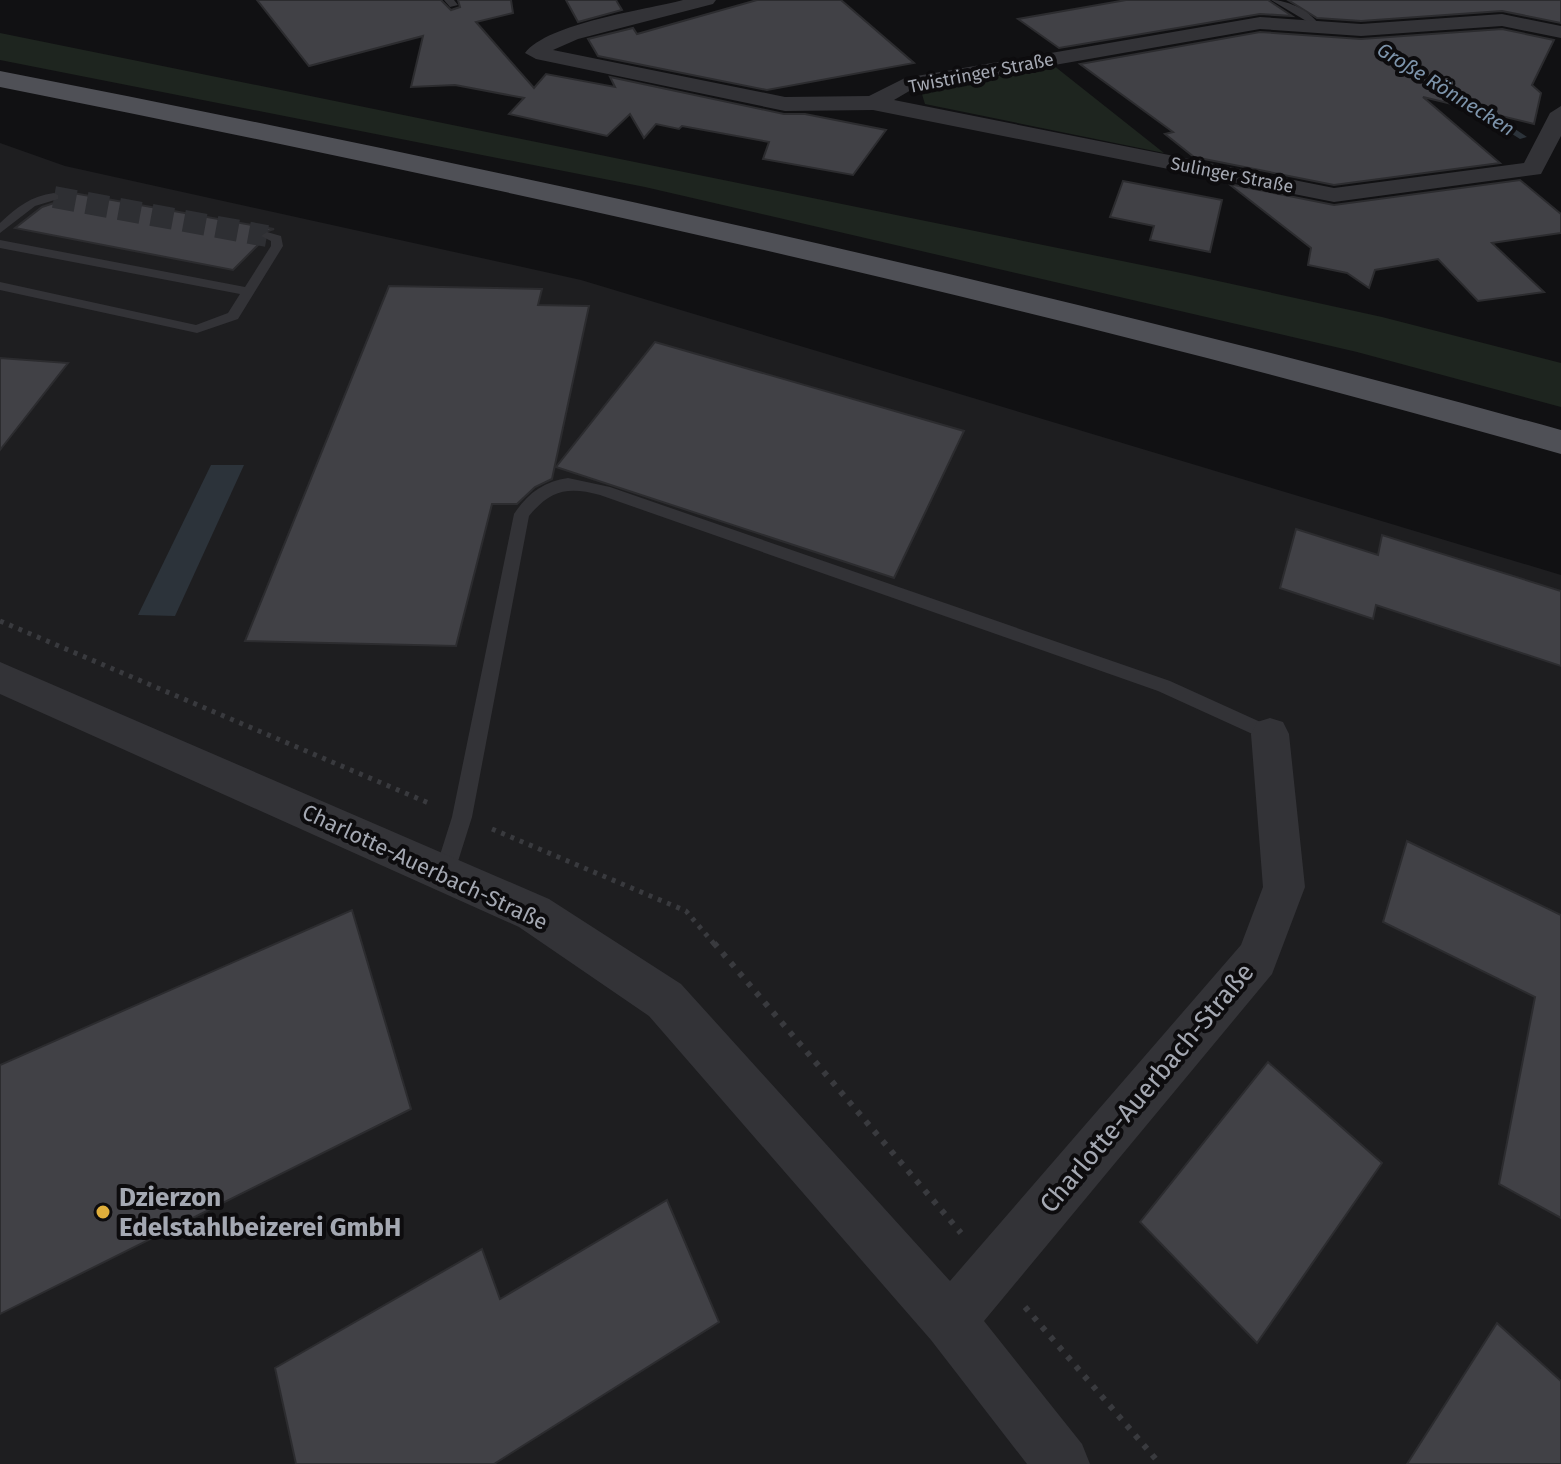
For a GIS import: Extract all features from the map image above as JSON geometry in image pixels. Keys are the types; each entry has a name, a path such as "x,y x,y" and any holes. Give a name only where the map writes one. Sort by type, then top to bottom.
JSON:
{"main road":[{"path":"0,79 346,145 747,234 1301,369 1561,442"}],"street":[{"name":"Twistringer Straße","path":"706,0 571,35 536,53 785,104 873,103 905,85 1260,23 1361,30 1502,20 1561,32"},
{"name":"Sulinger Straße","path":"873,103 1334,195 1533,169 1561,113"},
{"name":"Charlotte-Auerbach-Straße","path":"0,677 534,913 665,1000 950,1321 1062,1464"},
{"name":"Charlotte-Auerbach-Straße","path":"950,1321 1257,959 1284,887 1270,734"}],"lane":[{"path":"1276,0 1312,20 1316,28"},
{"path":"0,229 29,204 43,197 54,197"},
{"path":"0,286 197,329 233,316 277,246 277,239 267,236"},
{"path":"0,244 248,292"},
{"path":"444,874 462,817 476,755 522,514 540,490 561,483 585,484 1165,686 1270,734"}],"shaded area":[{"path":"0,33 1186,274 1382,317 1561,363 1561,407 1357,352 645,187 0,60"},
{"path":"1053,65 1164,153 925,104 921,91"},
{"path":"0,143 65,166 581,280 1561,575 1561,1464 0,1464"},
{"path":"211,465 244,465 175,616 138,615"}],"building":[{"path":"257,0 441,0 451,10 460,7 458,0 511,0 513,13 476,22 534,88 546,74 615,87 610,77 784,114 805,114 886,130 853,175 763,159 769,142 682,126 679,129 656,124 644,138 630,114 607,136 509,114 524,98 455,85 411,87 423,36 309,66"},
{"path":"566,0 616,0 622,10 578,22"},
{"path":"757,0 841,0 914,63 767,90 598,56 588,39 633,28 637,34"},
{"path":"1126,0 1268,0 1292,16 1260,14 1059,48 1018,19"},
{"path":"1288,0 1561,0 1561,23 1502,11 1361,21 1317,18"},
{"path":"1502,29 1554,40 1532,85 1541,93 1534,124 1423,97 1500,163 1334,185 1194,157 1165,134 1173,132 1080,64 1260,32 1361,39"},
{"path":"1520,180 1561,214 1561,233 1492,243 1544,292 1478,301 1438,259 1375,270 1369,288 1347,273 1308,265 1311,248 1229,184 1334,205"},
{"path":"1123,181 1222,200 1210,252 1150,240 1154,226 1110,217"},
{"path":"62,191 274,229 259,234 263,240 233,270 15,228 42,207 60,201"},
{"path":"389,286 542,289 538,305 589,306 552,479 535,487 517,504 492,504 456,646 245,641"},
{"path":"655,342 964,431 894,578 556,467"},
{"path":"0,358 68,363 0,450"},
{"path":"1296,529 1378,555 1382,535 1561,591 1561,666 1376,605 1373,619 1280,588"},
{"path":"1407,841 1561,915 1561,1218 1499,1184 1535,997 1383,922"},
{"name":"Dzierzon Edelstahlbeizerei GmbH","path":"352,910 411,1109 0,1314 0,1065"},
{"path":"1268,1062 1382,1163 1257,1343 1140,1222"},
{"name":"Dzierzon Edelstahlbeizerei GmbH","path":"667,1200 719,1322 494,1464 296,1464 275,1368 482,1249 500,1299"},
{"path":"1497,1323 1561,1381 1561,1464 1407,1464"}],"waterway":[{"name":"Große Rönnecken","path":"1466,101 1523,137"}],"tunnel":[{"path":"54,197 267,236"}],"place":[{"name":"Dzierzon Edelstahlbeizerei GmbH","path":"103,1212"}]}
